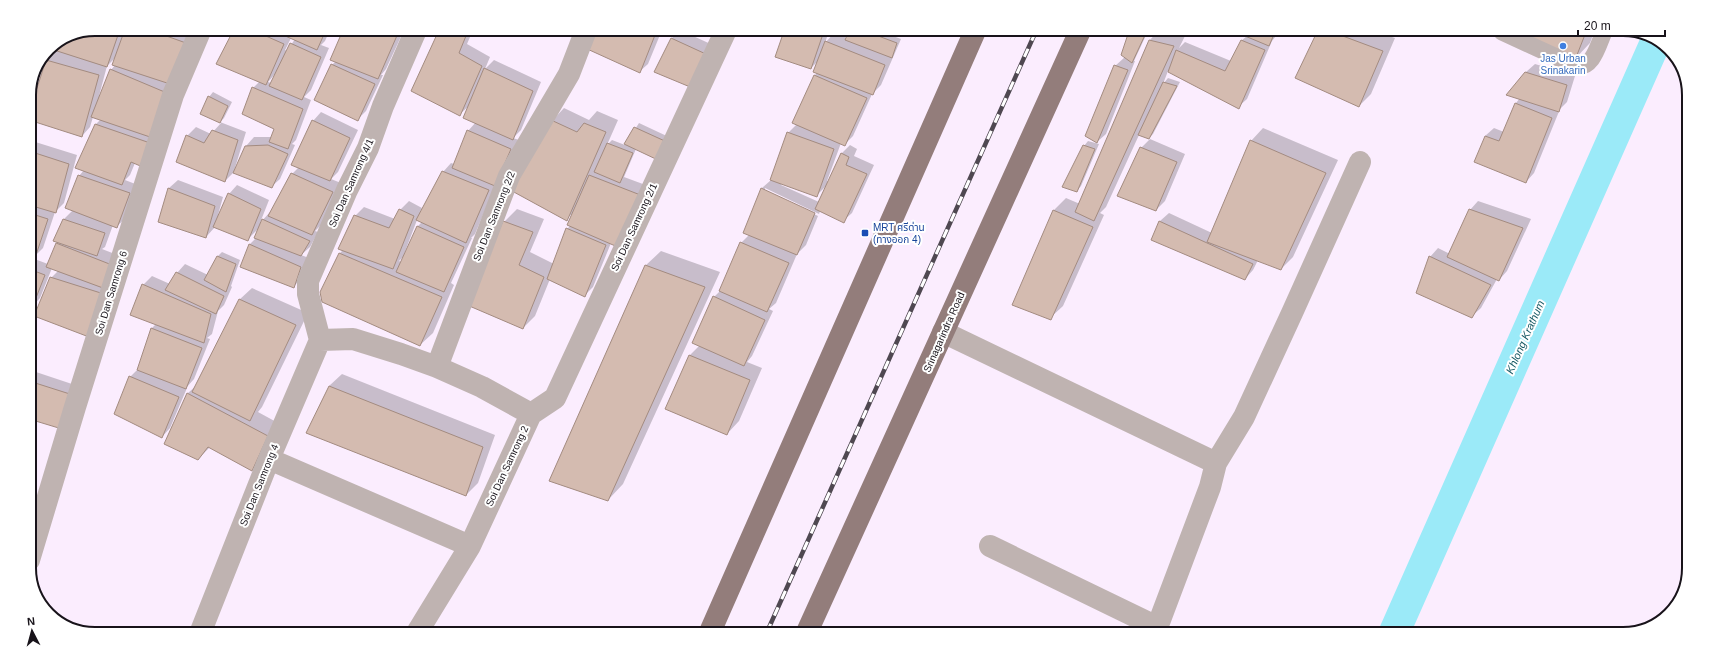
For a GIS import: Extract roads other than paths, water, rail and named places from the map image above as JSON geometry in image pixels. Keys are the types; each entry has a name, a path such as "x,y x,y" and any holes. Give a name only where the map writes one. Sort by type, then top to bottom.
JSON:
{"main road":[{"path":"712,627 973,36"},
{"name":"Srinagarindra Road","path":"809,627 1078,36"}],"street":[{"name":"Soi Dan Samrong 6","path":"36,535 171,102 198,36"},
{"name":"Soi Dan Samrong 4/1","path":"320,340 308,294 308,281 368,148 383,106 413,36"},
{"name":"Soi Dan Samrong 2/2","path":"437,367 509,176 569,74 584,36"},
{"name":"Soi Dan Samrong 2/1","path":"531,414 555,398 723,36"},
{"path":"1157,627 1210,487 1216,463 1244,417 1360,162"},
{"path":"944,332 1216,463"},
{"name":"Soi Dan Samrong 2","path":"320,340 353,339 437,367 482,387 531,414 470,546 420,627"},
{"name":"Soi Dan Samrong 4","path":"203,627 269,459 320,340"},
{"path":"269,459 470,546"},
{"path":"990,546 1150,627"}],"lane":[{"path":"1511,36 1576,66 1583,67 1590,64 1602,36"}],"waterway":[{"name":"Khlong Krathum","path":"1397,627 1654,45"}],"railway":[{"path":"769,627 1034,36"}],"place":[{"name":"Jas Urban Srinakarin","path":"1563,46"},
{"name":"MRT ศรีด่าน (ทางออก 4)","path":"865,233"}]}
